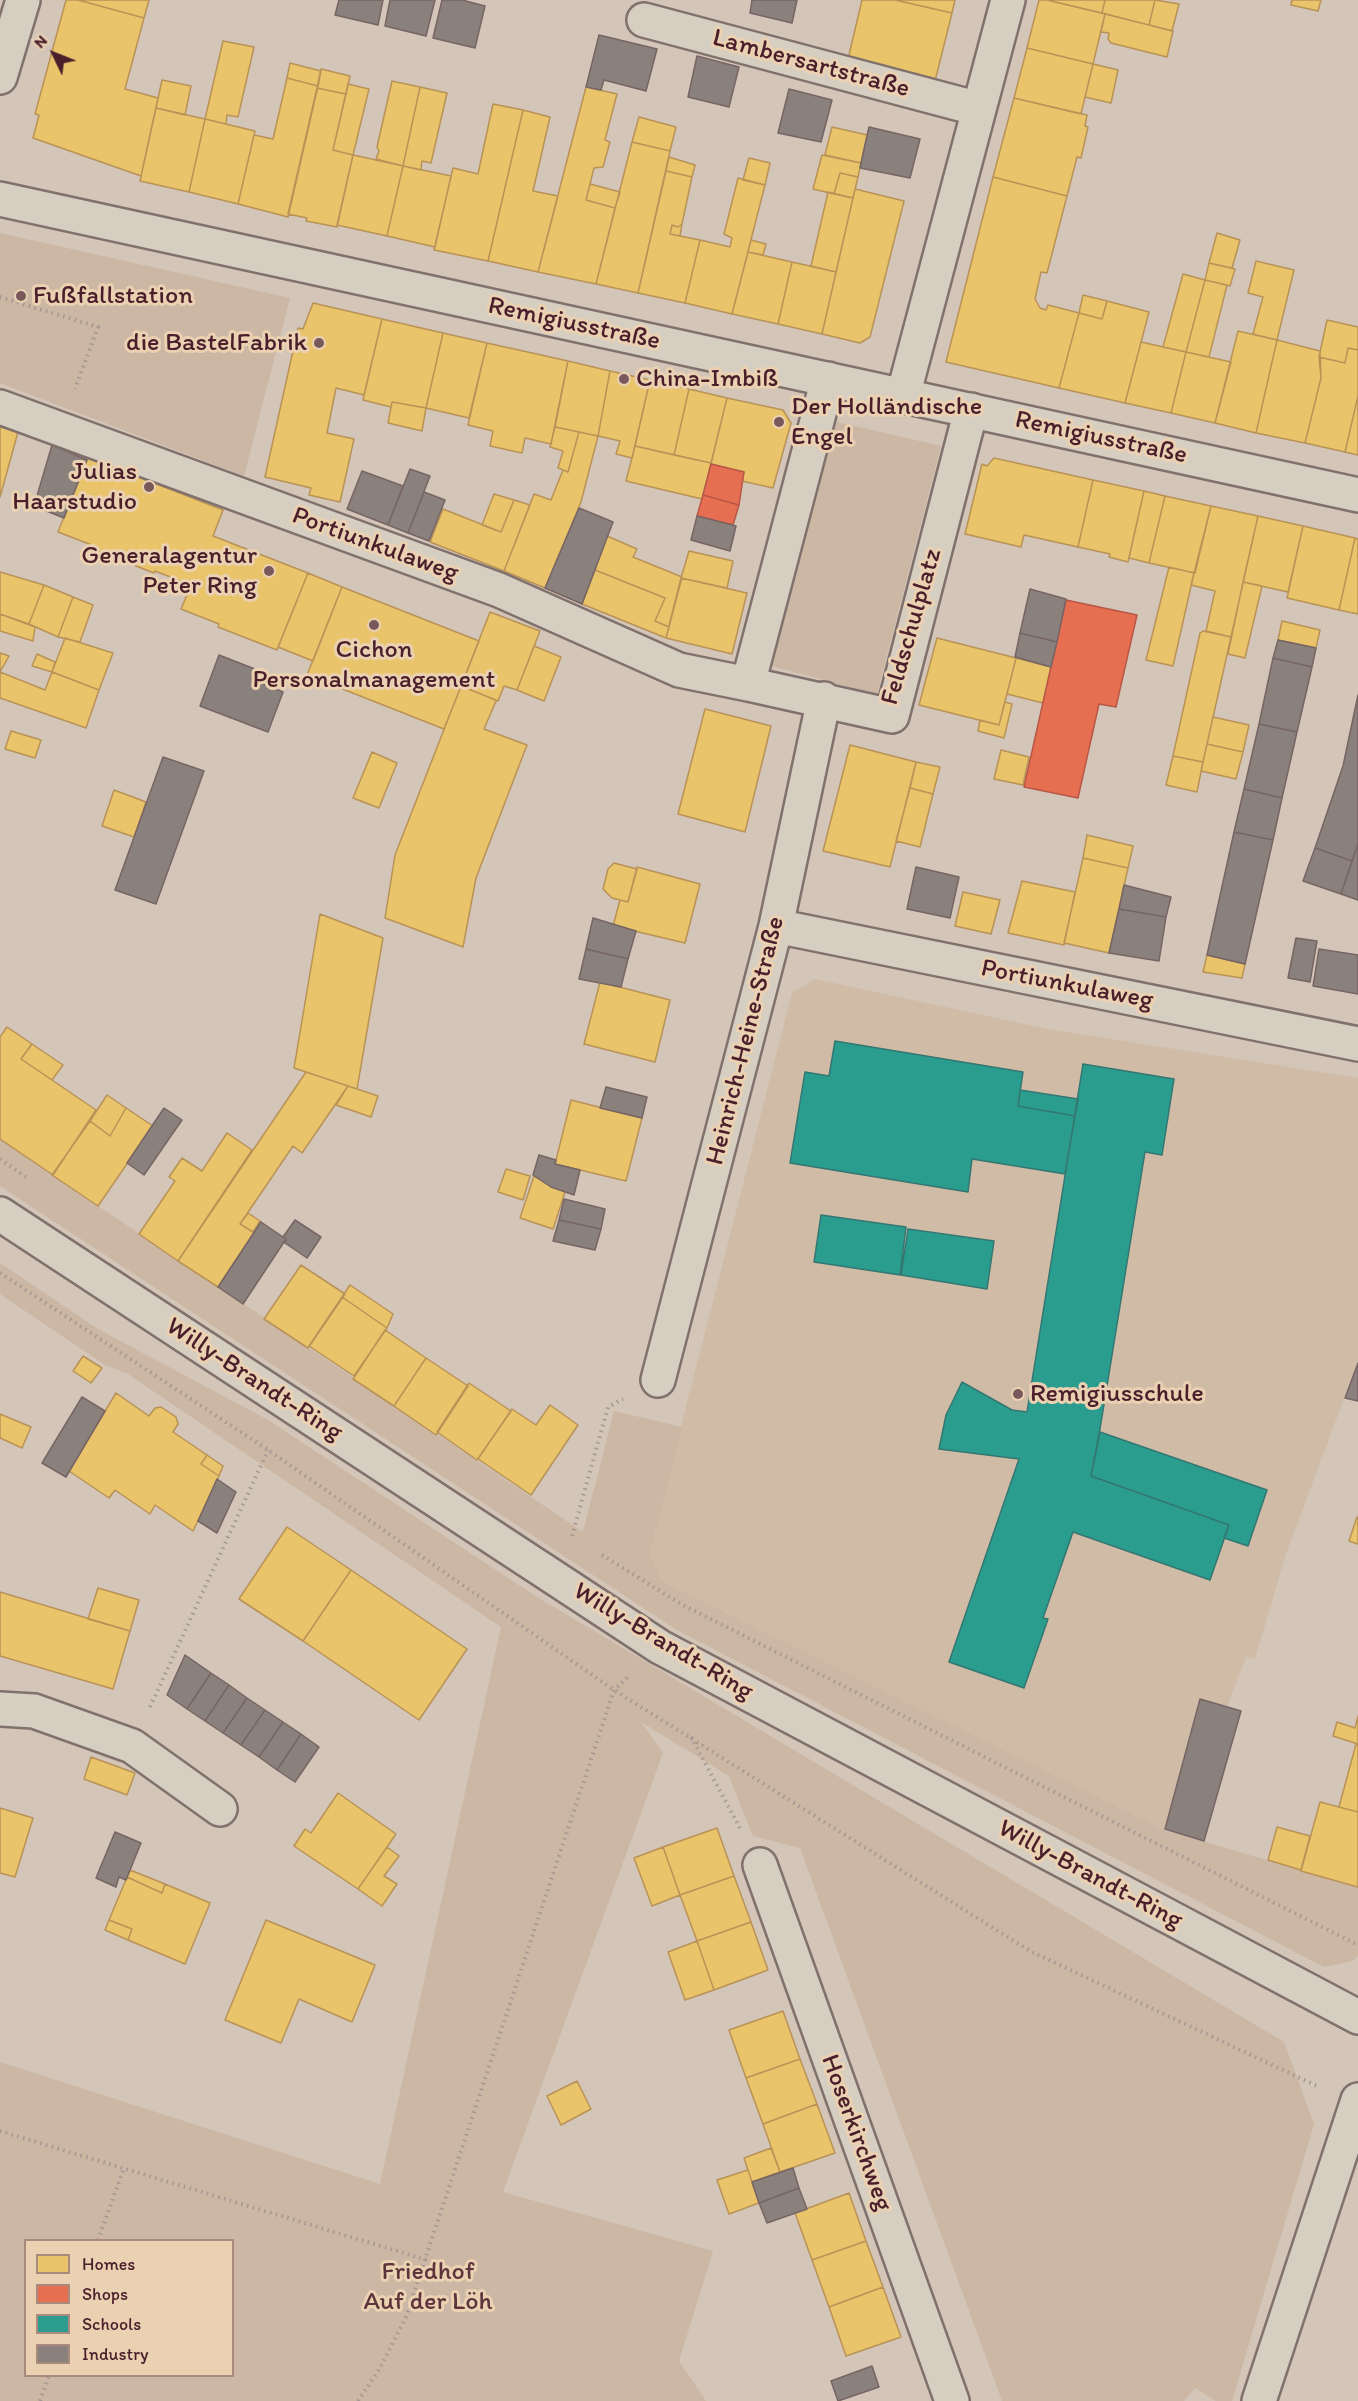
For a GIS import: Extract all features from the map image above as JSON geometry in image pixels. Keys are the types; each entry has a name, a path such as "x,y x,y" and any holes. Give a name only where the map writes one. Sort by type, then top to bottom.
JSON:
{"street":[{"path":"0,77 23,0"},
{"path":"903,396 1008,0"},
{"name":"Lambersartstraße","path":"644,20 979,109"},
{"name":"Remigiusstraße","path":"0,199 1358,495"},
{"path":"748,684 828,379"},
{"name":"Portiunkulaweg","path":"0,407 499,590 679,670 748,684"},
{"name":"Feldschulplatz","path":"748,684 824,699 892,716 971,410"},
{"name":"Heinrich-Heine-Straße","path":"658,1380 776,926 824,699"},
{"name":"Portiunkulaweg","path":"776,926 1358,1044"},
{"name":"Willy-Brandt-Ring","path":"0,1214 660,1647 1358,2017"},
{"path":"0,1709 34,1711 132,1746 220,1809"},
{"name":"Hoserkirchweg","path":"760,1865 952,2401"},
{"path":"1258,2401 1357,2102"}],"path":[{"path":"0,297 98,327 60,429"},
{"path":"0,1273 268,1450 614,1690 1030,1951 1357,2102"},
{"path":"572,1536 608,1407 658,1380"},
{"path":"132,1746 268,1450"},
{"path":"681,1604 1358,1945"},
{"path":"358,2401 380,2368 406,2317 427,2260 614,1690"},
{"path":"690,1736 760,1865"},
{"path":"0,2131 427,2260"},
{"path":"99,2239 124,2168"},
{"path":"40,2401 49,2377"}],"shaded area":[{"name":"Remigiusschule","path":"815,979 1048,1029 1358,1078 1358,1361 1286,1554 1255,1659 1246,1657 1227,1707 1199,1699 1164,1830 662,1581 648,1555 792,993"}],"green space":[{"path":"0,233 290,298 244,476 0,383"},
{"path":"833,421 941,446 877,694 768,665"},
{"path":"0,1140 583,1532 614,1411 682,1427 649,1555 662,1581 1164,1830 1358,1887 1358,1955 1353,1961 1324,1967 677,1630 0,1186"},
{"name":"Friedhof Auf der Löh","path":"0,1263 98,1329 268,1420 537,1597 1284,2042 1314,2124 1232,2401 1216,2401 1195,2388 1184,2401 1002,2401 800,1848 753,1836 729,1776 641,1722 663,1753 503,2192 713,2251 679,2361 706,2401 0,2401 0,2062 380,2184 501,1627 128,1374 105,1365 0,1294"}],"building: Homes":[{"path":"66,0 78,0 144,18 125,89 158,98 141,176 33,138 39,115 35,114"},
{"path":"78,0 149,0 144,18"},
{"path":"862,0 895,0 952,13 935,81 848,59"},
{"path":"895,0 955,0 952,13"},
{"path":"1039,0 1105,14 1093,64 1027,48"},
{"path":"1047,0 1105,0 1102,13"},
{"path":"1105,0 1155,0 1149,25 1102,13"},
{"path":"1155,0 1179,4 1172,31 1149,25"},
{"path":"1292,0 1321,0 1318,11 1291,5"},
{"path":"1105,14 1173,31 1167,57 1111,43 1108,39 1109,33 1101,32"},
{"path":"223,41 254,47 238,117 227,115 226,124 205,119"},
{"path":"1027,48 1093,64 1081,114 1014,98"},
{"path":"290,63 321,71 318,86 287,78"},
{"path":"1093,64 1118,70 1111,103 1085,97"},
{"path":"321,69 350,76 346,94 317,88"},
{"path":"287,78 318,86 288,217 238,204 254,135 273,139"},
{"path":"162,80 191,86 185,115 156,108"},
{"path":"392,81 420,87 403,166 376,159"},
{"path":"348,84 369,89 353,155 333,150"},
{"path":"420,87 447,93 431,163 422,161 421,170 403,166"},
{"path":"586,87 617,94 605,140 610,142 603,167 594,168 586,200 615,208 596,284 538,272"},
{"path":"317,88 346,94 333,150 353,155 337,227 306,221 307,218 288,214"},
{"path":"1014,98 1087,115 1085,126 1088,127 1081,158 1077,157 1067,196 993,177"},
{"path":"493,104 523,110 488,261 434,250 453,168 478,174"},
{"path":"156,108 205,119 189,192 140,181"},
{"path":"523,110 550,117 533,191 558,196 538,272 488,261"},
{"path":"639,117 676,127 670,151 632,142"},
{"path":"205,119 255,131 238,204 189,192"},
{"path":"832,127 867,135 861,163 825,155"},
{"path":"632,142 670,151 638,293 596,284"},
{"path":"353,155 403,166 387,236 337,225"},
{"path":"822,155 861,163 858,177 840,173 834,194 813,189"},
{"path":"669,157 695,165 692,177 666,171"},
{"path":"749,158 770,163 765,185 743,180"},
{"path":"403,166 451,176 435,247 387,236"},
{"path":"666,171 692,177 682,224 678,227 672,225 670,234 700,240 685,303 638,293"},
{"path":"840,173 858,177 853,198 834,194"},
{"path":"993,177 1067,196 1047,273 1041,272 1035,299 1040,308 1046,310 1048,305 1079,313 1059,388 946,362"},
{"path":"738,178 765,185 732,314 685,303 700,240 730,247 732,238 724,234"},
{"path":"590,184 620,192 615,208 586,200"},
{"path":"855,189 904,201 870,337 860,343 822,334"},
{"path":"828,192 853,198 836,272 811,266"},
{"path":"682,224 680,236 670,234 672,225 678,227"},
{"path":"1217,233 1240,240 1232,268 1209,263"},
{"path":"751,240 766,244 763,255 748,252"},
{"path":"748,252 792,262 778,324 732,314"},
{"path":"1256,261 1294,270 1277,340 1253,334 1263,297 1248,293"},
{"path":"792,262 836,272 822,334 778,324"},
{"path":"1209,263 1235,269 1230,286 1205,280"},
{"path":"1183,274 1205,280 1186,352 1163,347"},
{"path":"1205,280 1227,285 1209,357 1186,352"},
{"path":"1083,295 1107,301 1102,319 1079,313"},
{"path":"1107,301 1149,312 1125,403 1059,388 1079,313 1102,319"},
{"path":"313,303 382,319 364,395 336,388 327,433 354,439 340,502 309,495 311,488 265,477 298,328 303,329"},
{"path":"382,319 443,333 426,408 392,402 391,407 363,400"},
{"path":"1327,320 1358,327 1358,350 1348,348 1345,363 1319,357"},
{"path":"1238,331 1277,340 1256,433 1215,423"},
{"path":"443,333 487,343 469,418 426,408"},
{"path":"1277,340 1320,351 1321,378 1305,443 1256,433"},
{"path":"1141,342 1186,352 1171,413 1125,403"},
{"path":"487,343 568,361 551,444 525,438 522,453 490,446 493,431 468,425"},
{"path":"1348,348 1358,350 1358,396 1345,452 1305,443 1321,378 1319,357 1345,363"},
{"path":"1186,352 1231,362 1215,423 1171,413"},
{"path":"568,361 610,371 598,436 555,427"},
{"path":"610,371 650,380 632,458 616,454 620,441 598,436"},
{"path":"650,380 689,389 674,455 635,446"},
{"path":"689,389 727,398 711,463 674,455"},
{"path":"1358,396 1358,455 1345,452"},
{"path":"727,398 783,410 791,423 773,488 742,481 744,472 711,464"},
{"path":"392,402 426,408 422,431 388,423"},
{"path":"0,427 18,432 0,497"},
{"path":"555,427 579,432 568,472 558,468 563,451 550,447"},
{"path":"579,432 598,436 581,502 545,588 504,571 534,494 551,500 563,470 568,472"},
{"path":"635,446 711,463 702,499 626,481"},
{"path":"88,457 223,510 213,536 308,573 277,650 218,627 219,624 181,609 191,585 95,550 97,547 58,532"},
{"path":"994,458 1093,480 1078,547 1024,535 1021,547 965,534 982,464 987,466"},
{"path":"1093,480 1144,491 1128,562 1109,557 1110,554 1078,547"},
{"path":"1144,491 1165,496 1149,563 1129,558"},
{"path":"494,494 514,500 501,532 482,525"},
{"path":"1165,496 1211,506 1195,573 1149,563"},
{"path":"514,500 530,505 504,571 430,542 443,509 501,532"},
{"path":"1211,506 1258,516 1231,637 1206,631 1215,591 1191,585"},
{"path":"1258,516 1303,526 1288,592 1243,582"},
{"path":"1303,526 1355,538 1339,610 1287,598"},
{"path":"607,536 637,549 633,557 682,577 669,627 655,621 665,598 595,570"},
{"path":"1355,538 1358,539 1358,614 1339,610"},
{"path":"689,551 733,561 727,588 681,578"},
{"path":"1169,567 1194,573 1173,666 1146,660"},
{"path":"595,570 665,598 655,621 669,627 666,638 582,604"},
{"path":"0,572 44,585 29,624 0,614"},
{"path":"308,573 342,587 313,661 278,647"},
{"path":"681,578 747,593 732,654 666,638"},
{"path":"1243,582 1262,586 1245,658 1228,654"},
{"path":"44,585 73,597 58,637 29,624"},
{"path":"342,587 479,641 444,729 307,675"},
{"path":"73,597 93,605 80,642 58,637"},
{"path":"490,612 540,631 517,690 504,686 498,701 461,686"},
{"path":"0,614 35,627 33,641 0,631"},
{"path":"1282,621 1320,630 1316,648 1278,640"},
{"path":"1203,631 1231,637 1203,762 1173,756 1200,633"},
{"path":"65,638 113,653 99,690 52,672"},
{"path":"937,638 1016,658 999,725 919,705"},
{"path":"534,646 561,657 544,701 517,690"},
{"path":"0,653 9,656 0,672"},
{"path":"37,654 55,662 52,672 32,666"},
{"path":"1016,658 1051,667 1043,703 1007,694"},
{"path":"0,672 45,690 52,672 99,690 86,728 0,698"},
{"path":"461,686 498,701 484,729 527,745 476,878 463,947 385,918 395,855"},
{"path":"1005,702 1012,704 1004,738 978,731 980,720 999,725"},
{"path":"705,709 771,726 745,832 678,814"},
{"path":"1213,717 1249,725 1243,752 1207,744"},
{"path":"11,731 41,740 35,758 5,749"},
{"path":"1207,744 1243,752 1236,779 1201,771"},
{"path":"850,745 916,762 890,867 823,851"},
{"path":"1001,750 1029,757 1023,785 994,779"},
{"path":"372,752 397,763 379,808 353,798"},
{"path":"1173,756 1203,762 1197,792 1166,785"},
{"path":"916,762 940,767 933,794 910,788"},
{"path":"910,788 933,794 920,847 896,841"},
{"path":"114,790 146,802 134,837 102,826"},
{"path":"1087,835 1133,846 1128,868 1083,858"},
{"path":"1083,858 1128,868 1109,953 1064,943"},
{"path":"614,863 637,869 628,902 612,898 603,889 608,869"},
{"path":"637,867 700,884 685,943 613,926 620,900 628,902"},
{"path":"1022,881 1075,892 1064,945 1008,933"},
{"path":"963,892 1000,900 991,934 955,926"},
{"path":"320,914 383,938 357,1089 294,1068"},
{"path":"1207,955 1245,964 1242,978 1203,972"},
{"path":"600,982 670,1000 655,1062 584,1044"},
{"path":"7,1027 32,1044 21,1059 96,1110 53,1175 0,1139 0,1037"},
{"path":"32,1044 63,1065 52,1080 21,1059"},
{"path":"306,1072 348,1086 302,1153 293,1146 240,1224 253,1232 261,1222 218,1287 178,1261"},
{"path":"348,1086 378,1096 371,1117 336,1105"},
{"path":"107,1095 126,1108 110,1136 90,1121"},
{"path":"571,1100 642,1118 626,1181 555,1164"},
{"path":"126,1108 153,1126 98,1206 52,1175 90,1121 110,1136"},
{"path":"227,1133 252,1150 178,1261 139,1234 175,1181 169,1177 182,1158 202,1171"},
{"path":"506,1169 530,1176 523,1200 498,1192"},
{"path":"534,1176 565,1192 553,1229 520,1218"},
{"path":"248,1213 260,1221 253,1232 240,1224"},
{"path":"301,1265 345,1294 308,1348 264,1319"},
{"path":"350,1285 393,1314 387,1328 342,1297"},
{"path":"342,1297 387,1328 354,1376 309,1346"},
{"path":"385,1330 426,1358 394,1406 353,1379"},
{"path":"83,1356 102,1368 91,1383 73,1371"},
{"path":"426,1358 468,1386 436,1435 394,1406"},
{"path":"469,1383 511,1411 477,1460 437,1432"},
{"path":"116,1393 149,1416 155,1408 161,1407 176,1417 178,1424 173,1432 207,1455 201,1464 219,1476 193,1531 155,1505 150,1514 115,1490 109,1498 69,1471"},
{"path":"550,1405 578,1425 531,1495 478,1459 512,1409 536,1425"},
{"path":"0,1414 31,1427 22,1448 0,1438"},
{"path":"207,1455 223,1466 219,1476 201,1464"},
{"path":"1358,1517 1358,1544 1349,1541"},
{"path":"287,1527 351,1570 303,1641 239,1599"},
{"path":"351,1570 467,1649 419,1720 303,1641"},
{"path":"98,1588 139,1600 130,1631 88,1619"},
{"path":"0,1592 130,1631 113,1689 0,1656"},
{"path":"1358,1716 1358,1744 1333,1736 1337,1722 1355,1728"},
{"path":"1356,1744 1358,1744 1358,1812 1339,1807"},
{"path":"91,1757 135,1773 127,1795 84,1779"},
{"path":"338,1793 396,1834 358,1889 294,1846 305,1829 311,1833"},
{"path":"1320,1802 1358,1812 1358,1887 1301,1871"},
{"path":"0,1808 33,1818 15,1877 0,1873"},
{"path":"1277,1827 1310,1836 1301,1870 1268,1860"},
{"path":"717,1828 734,1876 680,1895 663,1847"},
{"path":"387,1847 399,1856 384,1876 397,1884 382,1906 358,1889"},
{"path":"663,1847 680,1895 652,1906 634,1858"},
{"path":"130,1870 165,1884 162,1893 127,1877"},
{"path":"734,1876 751,1922 697,1941 680,1895"},
{"path":"127,1877 162,1893 165,1884 210,1903 185,1964 128,1940 132,1929 109,1920"},
{"path":"109,1920 132,1929 128,1940 105,1930"},
{"path":"266,1920 375,1965 352,2022 299,1999 281,2043 225,2020"},
{"path":"751,1922 768,1970 714,1990 697,1941"},
{"path":"697,1941 714,1990 685,2000 668,1952"},
{"path":"783,2011 800,2059 746,2078 729,2030"},
{"path":"800,2059 817,2104 763,2124 746,2078"},
{"path":"577,2081 591,2109 561,2125 547,2096"},
{"path":"817,2104 835,2153 780,2172 763,2124"},
{"path":"771,2148 780,2172 752,2182 744,2158"},
{"path":"748,2170 759,2203 729,2214 717,2180"},
{"path":"849,2193 866,2241 812,2260 795,2213"},
{"path":"866,2241 883,2287 829,2307 812,2260"},
{"path":"883,2287 901,2337 846,2356 829,2307"}],"building: Shops":[{"path":"711,464 744,472 739,505 703,495"},
{"path":"703,495 739,505 733,525 697,516"},
{"path":"1066,600 1137,615 1116,707 1099,704 1078,798 1024,787"}],"building: Schools":[{"path":"835,1041 1023,1072 1018,1106 1075,1116 1065,1174 972,1159 968,1192 790,1163 805,1072 829,1076"},
{"path":"1083,1064 1174,1079 1162,1155 1145,1152 1091,1476 1229,1525 1210,1580 1073,1532 1043,1618 1048,1619 1024,1688 949,1662 1019,1459 939,1449 946,1415 962,1382 1012,1410 1027,1412"},
{"path":"1020,1090 1078,1099 1075,1116 1018,1106"},
{"path":"821,1215 906,1227 900,1275 814,1262"},
{"path":"908,1229 994,1241 987,1289 901,1275"},
{"path":"1100,1432 1267,1490 1248,1546 1224,1538 1229,1525 1091,1476"}],"building: Industry":[{"path":"339,0 383,0 378,25 335,15"},
{"path":"390,0 435,0 426,36 385,26"},
{"path":"442,0 462,0 485,6 475,48 433,38"},
{"path":"752,0 797,0 792,23 750,13"},
{"path":"599,35 657,49 646,91 604,80 601,90 586,87"},
{"path":"697,56 739,67 729,107 688,97"},
{"path":"789,89 832,100 821,142 778,133"},
{"path":"869,127 920,139 910,178 860,168"},
{"path":"52,445 87,460 64,518 34,506"},
{"path":"410,469 430,476 408,533 388,525"},
{"path":"362,471 403,486 388,525 347,509"},
{"path":"424,492 445,500 429,541 408,533"},
{"path":"579,508 613,522 582,604 545,588"},
{"path":"697,516 736,526 730,551 691,540"},
{"path":"1030,589 1066,599 1057,642 1020,633"},
{"path":"1020,633 1057,642 1051,667 1015,657"},
{"path":"1278,640 1316,648 1312,667 1273,658"},
{"path":"219,655 265,673 261,683 283,692 268,732 200,706"},
{"path":"1273,658 1312,667 1297,732 1259,724"},
{"path":"1358,695 1358,844 1352,861 1315,848 1343,766"},
{"path":"1259,724 1297,732 1282,798 1244,789"},
{"path":"163,757 204,771 156,904 115,890"},
{"path":"1244,789 1282,798 1273,840 1234,832"},
{"path":"1234,832 1273,840 1245,964 1207,955"},
{"path":"1358,844 1358,900 1341,894"},
{"path":"1315,848 1352,861 1341,894 1303,881"},
{"path":"916,867 959,877 950,918 907,909"},
{"path":"1124,885 1171,897 1166,917 1119,909"},
{"path":"1119,909 1166,917 1159,961 1109,953"},
{"path":"593,918 636,931 628,959 586,949"},
{"path":"1296,938 1317,941 1310,982 1288,978"},
{"path":"586,949 628,959 621,987 579,979"},
{"path":"1319,949 1358,955 1358,994 1313,986"},
{"path":"606,1087 647,1097 642,1118 600,1108"},
{"path":"164,1108 182,1120 144,1175 127,1163"},
{"path":"539,1155 556,1160 555,1164 580,1170 574,1195 551,1187 533,1175"},
{"path":"564,1199 605,1209 601,1229 559,1220"},
{"path":"295,1220 321,1237 307,1258 285,1243 286,1239 283,1237"},
{"path":"559,1220 601,1229 595,1250 553,1241"},
{"path":"261,1222 286,1239 243,1304 218,1287"},
{"path":"1358,1363 1358,1401 1345,1398"},
{"path":"82,1397 105,1411 66,1477 42,1463"},
{"path":"217,1479 236,1492 217,1533 198,1521"},
{"path":"185,1655 211,1673 187,1709 167,1695"},
{"path":"211,1673 229,1685 205,1721 187,1709"},
{"path":"229,1685 247,1698 223,1733 205,1721"},
{"path":"247,1698 265,1710 241,1745 223,1733"},
{"path":"1200,1699 1241,1711 1204,1841 1165,1829"},
{"path":"265,1710 283,1722 259,1757 241,1745"},
{"path":"283,1722 301,1734 277,1770 259,1757"},
{"path":"301,1734 319,1747 295,1782 277,1770"},
{"path":"115,1832 141,1843 126,1880 119,1877 116,1887 96,1878"},
{"path":"793,2168 799,2188 759,2203 752,2182"},
{"path":"799,2188 807,2209 767,2223 759,2203"},
{"path":"872,2366 879,2387 838,2401 831,2381"}],"place":[{"name":"Fußfallstation","path":"21,296"},
{"name":"die BastelFabrik","path":"319,343"},
{"name":"China-Imbiß","path":"624,379"},
{"name":"Der Holländische Engel","path":"779,422"},
{"name":"Julias Haarstudio","path":"149,487"},
{"name":"Generalagentur Peter Ring","path":"269,571"},
{"name":"Cichon Personalmanagement","path":"374,625"},
{"name":"Remigiusschule","path":"1018,1394"}]}
